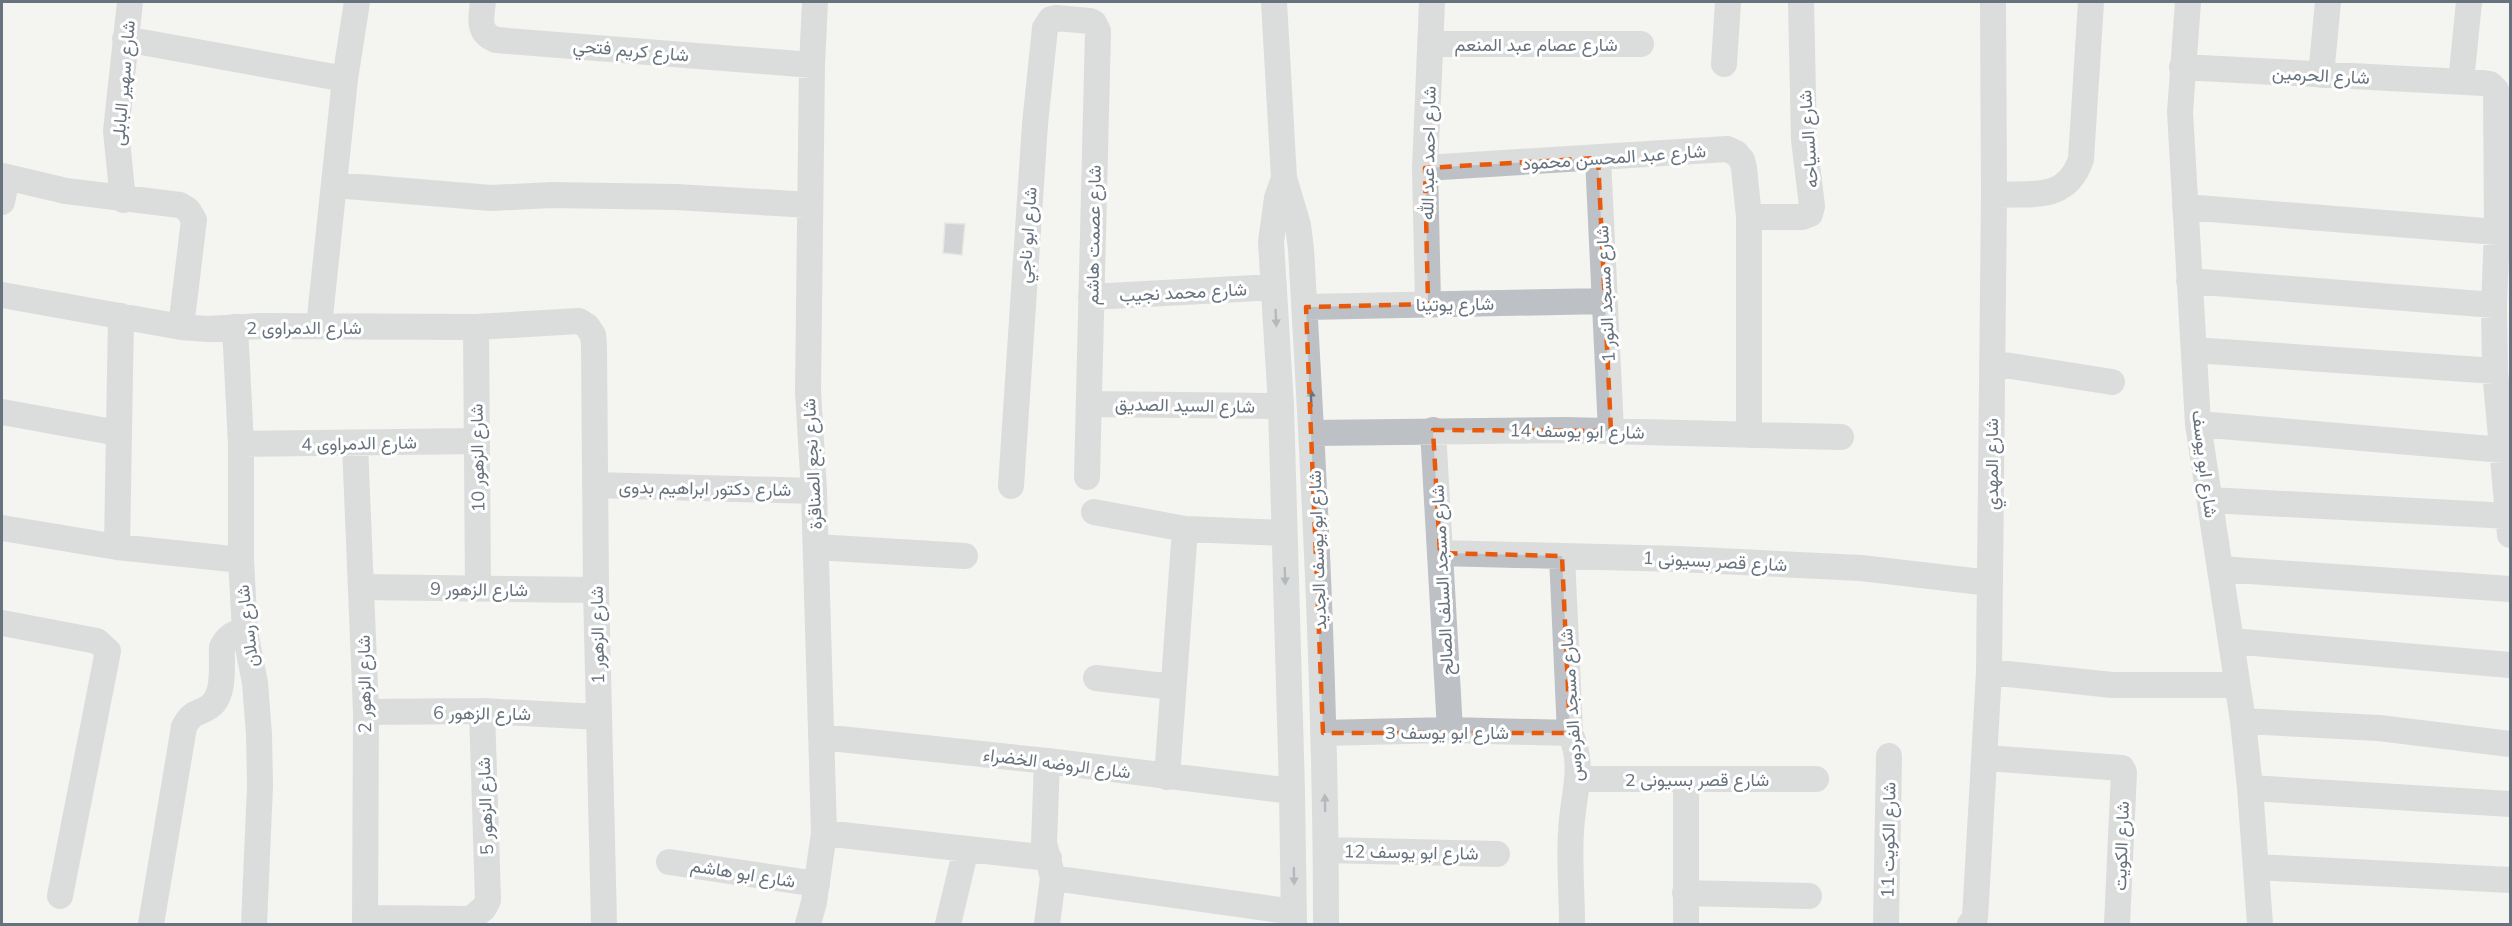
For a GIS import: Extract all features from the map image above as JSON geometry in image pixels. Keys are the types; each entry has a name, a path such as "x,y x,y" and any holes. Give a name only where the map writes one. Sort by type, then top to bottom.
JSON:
{"street":[{"name":"شارع سهير البابلى","path":"123,200 116,131 124,39 130,2"},
{"path":"319,326 345,79 357,2"},
{"name":"شارع كريم فتحي","path":"483,2 482,31 488,37 496,40 812,65"},
{"name":"شارع نجع الصناقرة","path":"808,924 817,884 824,833 814,490 808,392 812,65 815,2"},
{"name":"شارع ابو يوسف الجديد","path":"1274,2 1284,178 1298,225 1306,307 1313,433 1323,733 1326,924"},
{"name":"شارع احمد عبد الله","path":"1428,304 1425,168 1432,2"},
{"path":"1724,64 1728,2"},
{"name":"شارع السياحه","path":"1749,217 1802,218 1810,214 1812,207 1804,140 1801,2"},
{"name":"شارع المهدي","path":"1970,924 1975,918 1986,758 1989,672 1994,195 1993,2"},
{"path":"1994,195 2053,192 2067,185 2076,174 2081,159 2091,2"},
{"name":"شارع ابو يوسف","path":"2188,2 2180,112 2198,424 2243,721 2259,924"},
{"path":"2321,75 2328,2"},
{"path":"2461,82 2469,2"},
{"name":"شارع عصمت هاشم","path":"1066,10 1094,22 1098,31 1088,477"},
{"name":"شارع ابو ناجي","path":"1011,486 1035,124 1045,28 1051,20 1066,10"},
{"path":"124,39 345,79"},
{"name":"شارع عصام عبد المنعم","path":"1431,44 1641,44"},
{"name":"شارع الحرمين","path":"2182,67 2483,83 2490,84 2496,90 2497,232 2493,305 2495,371 2510,526"},
{"name":"شارع عبد المحسن محمود","path":"1425,168 1727,149 1736,153 1742,160 1749,217"},
{"name":"شارع مسجد النور 1","path":"1598,158 1611,431"},
{"path":"2,202 4,176 56,189 123,200 180,205 188,210 194,220 181,327"},
{"name":"شارع ابو يوسف الجديد","path":"1284,178 1272,220 1281,406 1294,918"},
{"path":"335,185 491,198 552,195 676,196 810,205"},
{"path":"2185,207 2497,232"},
{"path":"1749,217 1749,435"},
{"name":"شارع محمد نجيب","path":"1091,297 1273,275 1276,257 1283,252 1292,252 1299,257 1302,265"},
{"path":"2190,281 2493,305"},
{"name":"شارع الدمراوى 2","path":"2,295 181,327 476,327 579,321 587,326 593,335 594,345"},
{"name":"شارع يوتينا","path":"1306,307 1605,301"},
{"path":"117,547 121,316"},
{"name":"شارع رسلان","path":"235,327 241,444 241,560 245,632 255,683 259,734 260,786 254,924"},
{"name":"شارع الزهور 10","path":"476,327 478,589"},
{"name":"شارع الزهور 1","path":"594,345 596,591 604,924"},
{"path":"2194,350 2495,371"},
{"path":"1992,363 2112,382"},
{"name":"شارع السيد الصديق","path":"1089,404 1281,406"},
{"path":"2,412 118,433"},
{"path":"2198,424 2503,450"},
{"name":"شارع ابو يوسف 14","path":"1313,433 1433,430 1611,431 1841,437"},
{"name":"شارع مسجد السلف الصالح","path":"1433,430 1450,730"},
{"name":"شارع الدمراوى 4","path":"241,444 477,441"},
{"name":"شارع الزهور 2","path":"355,444 366,712 365,921"},
{"name":"شارع دكتور ابراهيم بدوى","path":"595,485 814,490"},
{"path":"2210,500 2510,526"},
{"path":"1094,512 1185,529 1284,533"},
{"path":"1167,777 1185,529"},
{"path":"2,532 241,560"},
{"path":"816,547 965,556"},
{"name":"شارع قصر بسيونى 1","path":"1440,553 1679,559 1861,568 1990,583"},
{"name":"شارع مسجد الفردوس","path":"1562,556 1570,733 1575,743 1579,779 1570,833 1572,924"},
{"path":"2220,569 2511,589"},
{"name":"شارع الزهور 9","path":"362,587 596,591"},
{"path":"2,623 97,641 108,651 60,896"},
{"path":"151,924 184,727 189,717 214,704 219,696 222,648 225,640 238,632 245,632"},
{"path":"2230,641 2511,665"},
{"path":"1989,672 2112,685 2237,685"},
{"path":"1096,678 1173,687"},
{"name":"شارع الزهور 6","path":"366,712 482,711 599,717"},
{"name":"شارع الزهور 5","path":"365,921 471,919 479,915 488,900 482,711"},
{"path":"2243,721 2379,728 2511,744"},
{"name":"شارع ابو يوسف 3","path":"1323,733 1450,730 1570,733"},
{"name":"شارع الروضه الخضراء","path":"821,737 1047,761 1292,791"},
{"name":"شارع الكويت 11","path":"1886,924 1889,756"},
{"name":"شارع الكويت","path":"1986,758 2122,768 2124,771 2117,924"},
{"path":"1047,761 1044,843 1051,868 1047,924"},
{"name":"شارع قصر بسيونى 2","path":"1579,779 1816,779"},
{"path":"1686,779 1686,924"},
{"path":"2250,788 2511,804"},
{"path":"824,833 966,849 1294,918"},
{"path":"948,924 966,849"},
{"name":"شارع ابو يوسف 12","path":"1326,850 1497,854"},
{"name":"شارع ابو هاشم","path":"669,862 817,884"},
{"path":"2256,867 2511,880"},
{"path":"1685,893 1809,896"}],"highlighted area":[{"path":"1598,158 1611,431 1433,430 1440,553 1562,556 1570,733 1323,733 1306,307 1428,304 1425,168"}],"building":[{"path":"945,223 965,224 962,255 943,253"}]}
